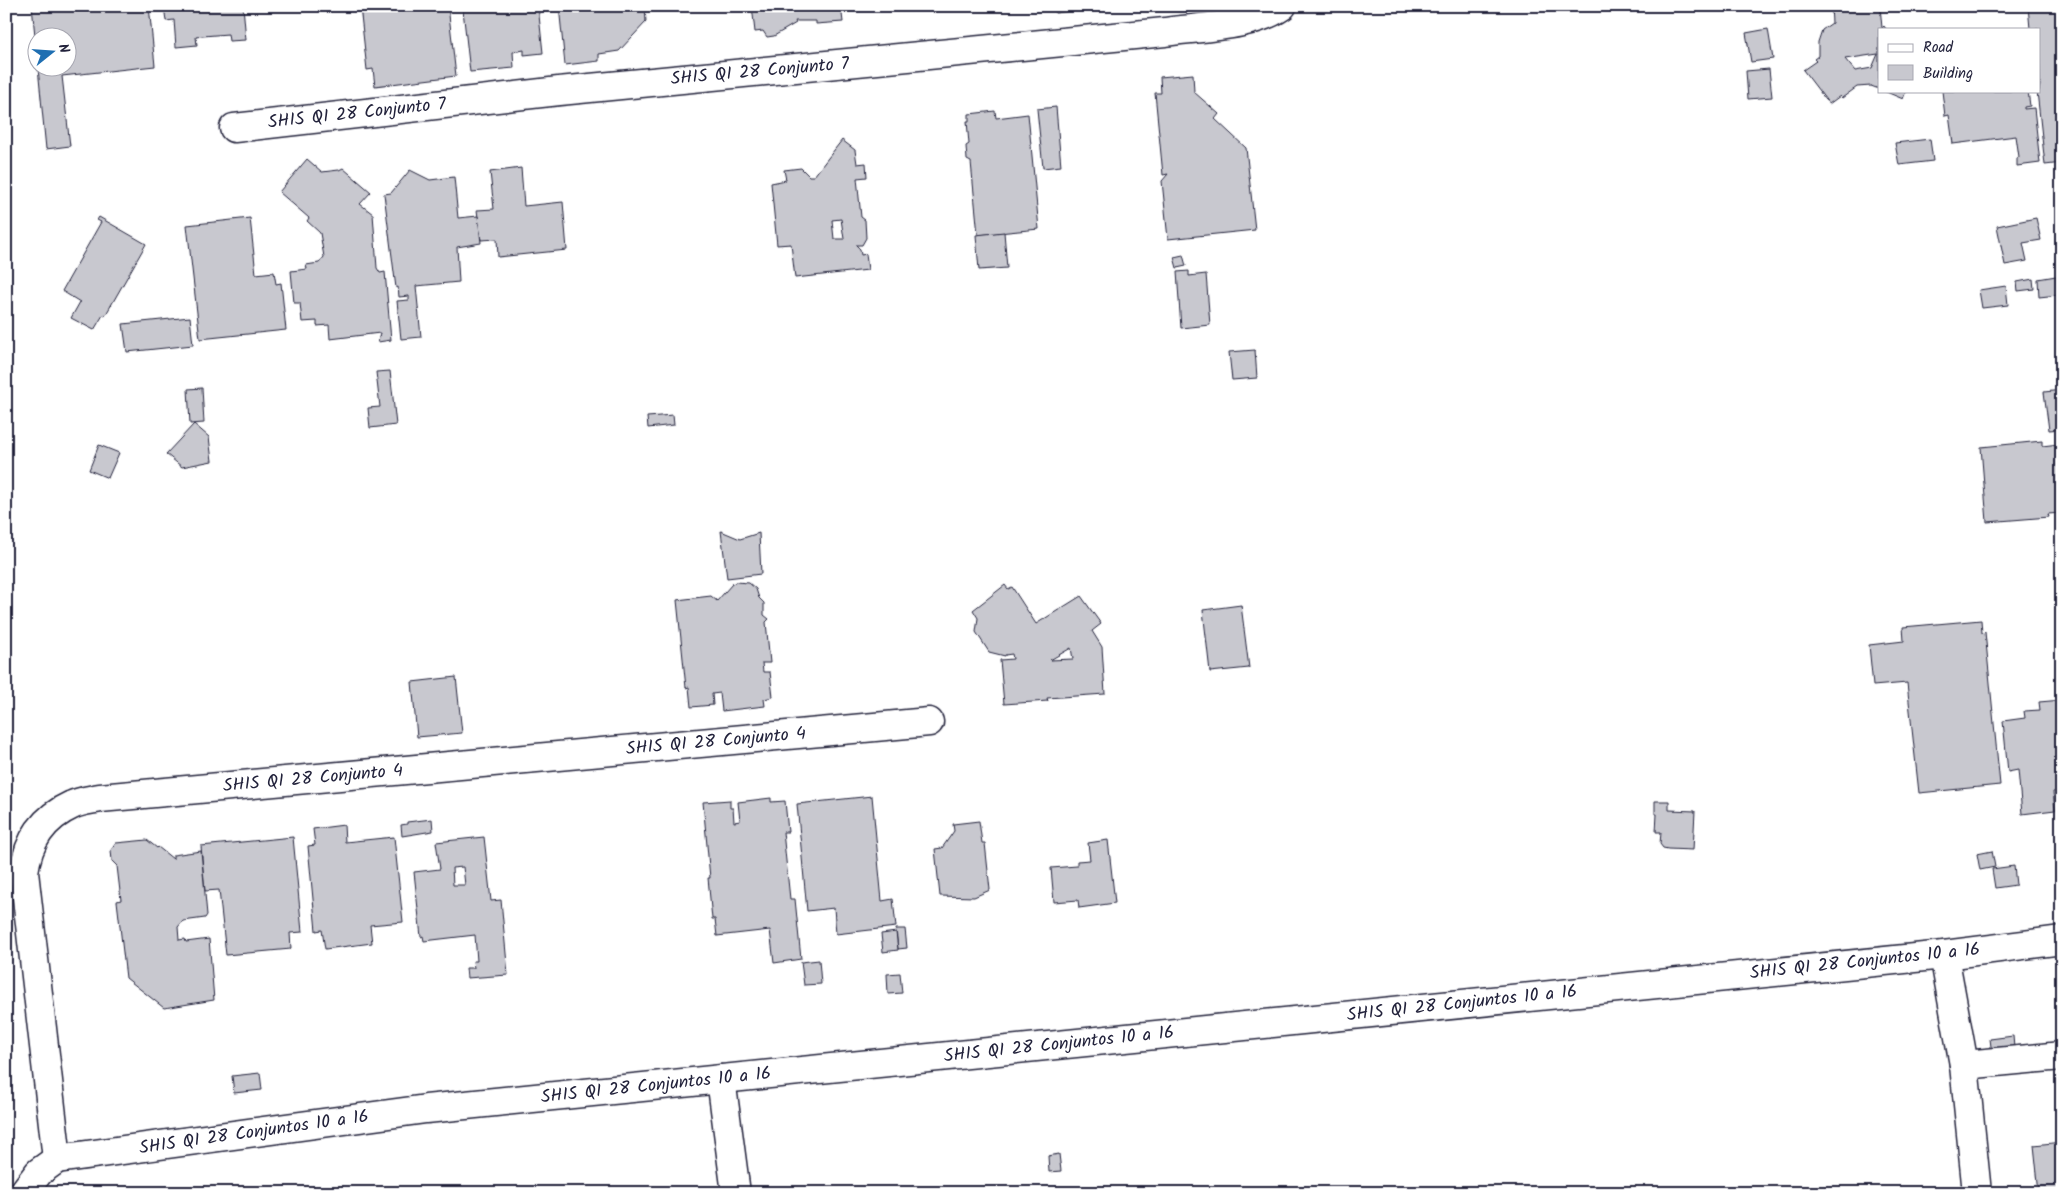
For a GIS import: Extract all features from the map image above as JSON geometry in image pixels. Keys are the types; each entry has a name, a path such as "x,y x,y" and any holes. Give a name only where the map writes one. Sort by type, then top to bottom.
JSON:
{"street":[{"name":"SHIS QI 28 Conjunto 7","path":"234,128 559,91 1155,33 1241,22 1266,15 1282,6"},
{"name":"SHIS QI 28 Conjunto 4","path":"57,1159 24,872 26,855 33,838 50,820 74,804 109,797 929,722"},
{"name":"SHIS QI 28 Conjuntos 10 a 16","path":"57,1159 426,1110 1944,955 2062,940"},
{"path":"1944,955 1964,1065 1977,1193"},
{"path":"1964,1065 2062,1056"},
{"path":"720,1079 736,1193"},
{"path":"23,1193 39,1172 57,1159"}],"building":[{"path":"32,6 149,6 155,66 78,74 78,28 34,28"},
{"path":"164,6 243,6 246,40 229,41 228,34 203,36 196,37 197,45 176,47 174,20 166,21"},
{"path":"360,6 448,6 456,76 375,86 373,69 367,70"},
{"path":"493,6 538,6 543,53 524,55 524,50 513,52 514,68 470,72 463,10"},
{"path":"559,6 645,6 646,22 619,51 599,54 599,61 565,65"},
{"path":"752,6 841,6 843,22 816,24 816,21 795,21 796,23 774,36 767,37 763,31 755,32"},
{"path":"1054,6 1105,6 1105,7 1055,13"},
{"path":"1831,6 1880,6 1882,28 1878,28 1878,54 1878,89 1871,86 1857,87 1842,98 1840,96 1829,104 1803,70 1816,61 1814,59 1818,56 1818,42 1822,30 1832,23","holes":["1878,54 1872,68 1855,71 1845,59"]},
{"path":"2028,6 2062,6 2062,163 2045,165 2037,92 2040,92 2040,28 2030,28"},
{"path":"1768,29 1773,59 1751,62 1746,33"},
{"path":"1769,69 1772,97 1748,99 1746,71"},
{"path":"1193,74 1194,92 1219,114 1215,119 1246,148 1255,230 1168,239 1162,181 1168,174 1163,175 1155,93 1161,93 1160,77"},
{"path":"39,78 62,78 70,146 46,149"},
{"path":"1886,92 1906,92 1903,99"},
{"path":"1942,92 2028,92 2030,106 2024,107 2024,109 2034,108 2040,163 2017,166 2017,158 2019,157 2016,136 1953,144 1949,115 1945,116"},
{"path":"1056,107 1061,166 1043,168 1037,109"},
{"path":"995,111 996,118 1028,114 1039,229 978,235 971,162 967,160 966,146 969,144 967,121 969,121 969,114"},
{"path":"1930,139 1933,161 1899,165 1895,143"},
{"path":"842,140 855,150 857,164 866,163 867,177 857,178 861,217 865,220 866,238 862,245 856,245 860,249 861,255 866,254 868,270 795,278 791,244 777,245 771,183 786,180 784,170 801,168 809,176 814,176","holes":["841,219 844,239 834,239 832,220"]},
{"path":"307,159 322,172 343,168 371,192 360,204 373,214 377,268 380,273 385,272 391,340 378,342 380,333 330,339 329,325 317,326 317,321 302,322 300,303 294,303 291,271 307,269 306,265 319,263 324,257 320,233 307,221 309,218 279,192"},
{"path":"521,168 524,206 563,202 567,250 498,257 497,239 481,240 477,210 494,209 490,172"},
{"path":"410,170 430,180 454,177 458,218 478,216 481,243 457,247 459,282 416,286 421,337 401,339 397,301 409,300 409,296 399,297 398,287 396,288 384,194 391,193"},
{"path":"99,217 146,244 105,316 103,315 94,330 71,318 80,302 62,291 101,222 97,220"},
{"path":"250,218 256,274 274,272 276,284 281,283 286,330 200,339 187,225"},
{"path":"2036,218 2041,240 2023,243 2027,261 2005,265 1997,226"},
{"path":"1004,232 1007,268 979,270 976,235"},
{"path":"1183,255 1186,266 1177,268 1174,257"},
{"path":"1189,271 1189,276 1206,274 1210,325 1181,328 1177,272"},
{"path":"2056,276 2058,295 2039,297 2038,279"},
{"path":"2033,279 2034,289 2018,291 2017,282"},
{"path":"2006,286 2008,305 1982,308 1979,290"},
{"path":"190,317 193,345 127,352 123,324"},
{"path":"1255,350 1257,378 1232,380 1229,352"},
{"path":"390,371 396,425 370,428 368,408 380,407 376,372"},
{"path":"202,388 204,423 190,424 188,389"},
{"path":"2062,390 2062,429 2049,430 2044,392"},
{"path":"673,415 674,425 648,428 647,417"},
{"path":"194,424 209,437 212,461 182,467 166,454"},
{"path":"2042,441 2042,446 2059,444 2062,475 2062,513 2048,514 2049,517 1987,522 1981,447"},
{"path":"99,445 119,453 108,478 89,470"},
{"path":"721,531 740,539 759,533 761,574 727,578"},
{"path":"736,582 749,583 756,589 759,598 764,603 764,615 769,619 766,622 770,663 762,663 763,672 770,672 773,697 764,699 765,706 722,711 720,693 712,694 713,705 691,707 689,687 686,688 677,600 711,596 717,601"},
{"path":"1005,585 1008,589 1012,587 1036,624 1081,596 1101,624 1092,631 1102,647 1105,694 1047,698 1048,701 1004,704 1000,660 1013,659 1012,654 1005,656 989,652 976,632 978,618 973,610","holes":["1071,648 1073,659 1050,660"]},
{"path":"1241,605 1249,668 1210,672 1203,610"},
{"path":"1981,620 1982,633 1985,632 2000,785 1919,793 1907,683 1873,686 1869,645 1904,641 1903,627"},
{"path":"456,677 462,733 417,737 412,682"},
{"path":"2062,700 2062,791 2053,792 2055,810 2022,814 2018,770 2008,772 2003,721 2025,718 2024,711 2040,710 2039,702"},
{"path":"872,796 882,901 893,899 896,927 836,934 834,908 807,911 797,804"},
{"path":"771,798 771,802 785,801 788,832 783,832 790,899 795,899 801,959 774,963 770,930 717,936 715,919 712,919 703,802 730,800 730,808 733,808 734,822 740,821 738,802"},
{"path":"1655,801 1669,801 1669,810 1695,811 1693,850 1663,848 1660,844 1661,832 1656,832 1657,814 1655,814"},
{"path":"432,819 433,831 402,836 401,825 407,824 407,822"},
{"path":"979,821 982,843 985,843 990,890 974,897 940,896 935,849 942,848 954,831 953,824"},
{"path":"344,825 345,842 394,837 403,922 370,925 372,943 325,949 322,930 316,931 308,846 315,845 313,829"},
{"path":"293,837 302,932 290,933 291,949 226,955 219,890 205,891 201,846"},
{"path":"484,837 491,901 501,900 508,975 467,978 466,968 474,968 473,961 477,961 475,935 424,941 423,936 421,937 414,872 440,869 436,842","holes":["463,867 465,885 453,885 452,868"]},
{"path":"147,840 173,859 173,855 201,851 207,915 205,918 183,921 178,927 179,940 185,939 186,942 209,939 214,1000 164,1008 126,978 117,901 121,900 117,866 112,861 111,850 116,843"},
{"path":"1108,840 1115,903 1079,908 1078,900 1054,902 1051,868 1077,866 1077,861 1090,860 1088,843"},
{"path":"1992,851 1995,867 1980,870 1977,854"},
{"path":"2014,866 2016,885 1995,888 1992,869"},
{"path":"896,929 905,929 907,948 898,949"},
{"path":"896,932 898,950 883,952 881,934"},
{"path":"819,960 821,984 804,985 801,962"},
{"path":"900,973 902,993 888,994 887,974"},
{"path":"2013,1036 2015,1059 1993,1062 1990,1039"},
{"path":"260,1073 262,1090 234,1093 232,1076"},
{"path":"2062,1142 2062,1193 2039,1193 2034,1145"},
{"path":"1059,1154 1061,1171 1049,1172 1048,1156"}]}
